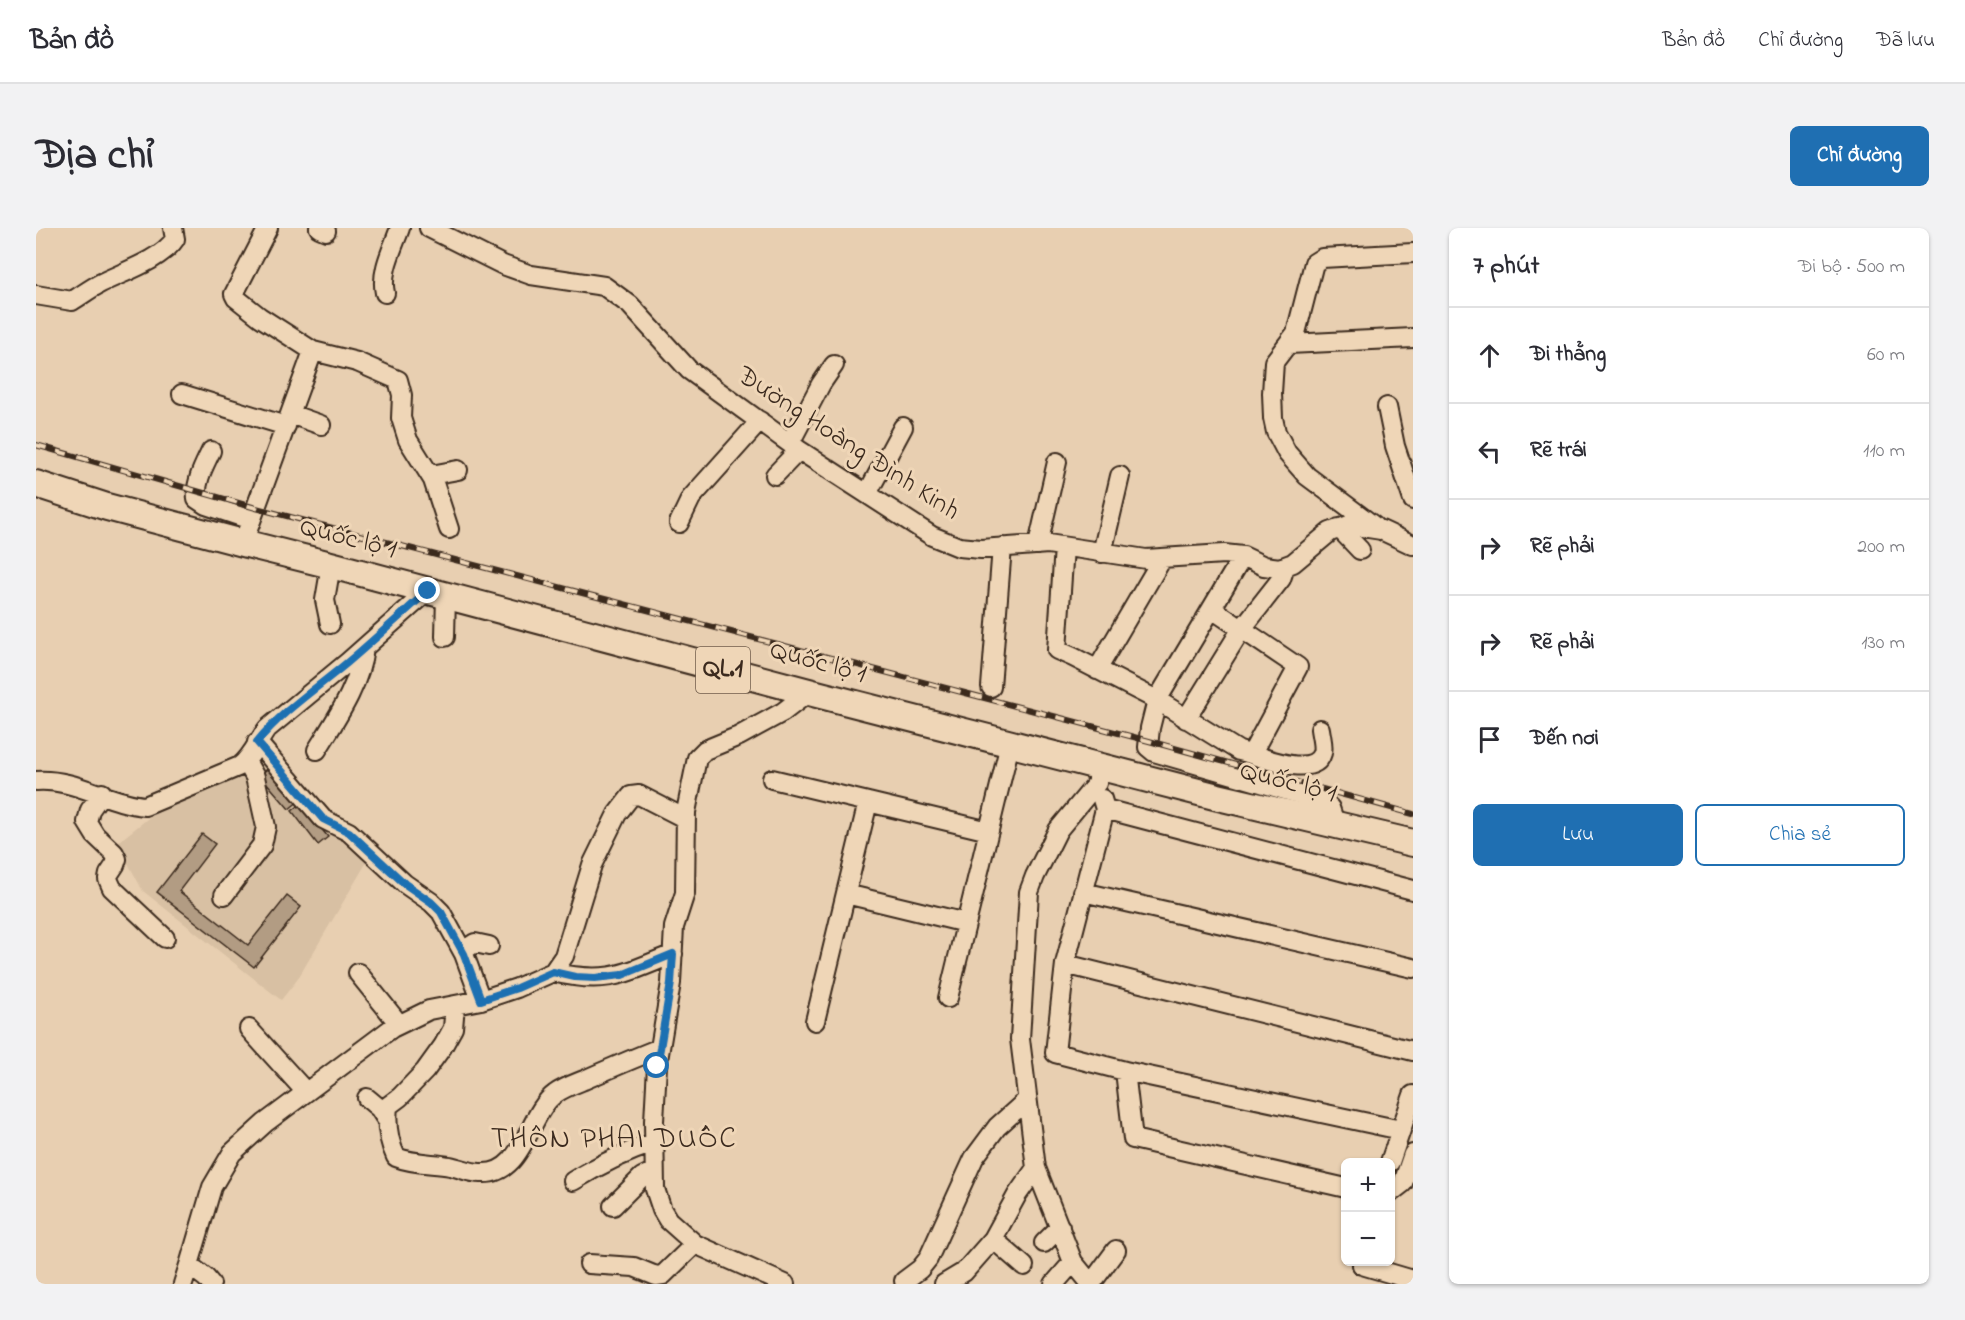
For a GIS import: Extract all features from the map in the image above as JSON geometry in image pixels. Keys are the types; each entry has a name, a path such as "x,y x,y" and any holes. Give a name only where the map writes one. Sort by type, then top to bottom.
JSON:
{"highway":[{"name":"Quốc lộ 1","path":"36,484 107,507 247,532 331,565 1010,744 1099,775 1413,843"}],"street":[{"path":"36,295 72,301 101,283 115,278 163,251 175,239 173,228"},
{"path":"268,228 234,296 260,317 313,351 357,362 398,380 402,395 401,418 408,440 431,475 449,529"},
{"path":"385,293 384,274 400,228"},
{"name":"Đường Hoàng Đình Kinh","path":"429,228 503,265 531,275 604,286 612,290 630,305 689,370 795,447 932,536 947,543 968,548 1038,545 1064,547 1146,559 1224,554 1243,556 1273,568 1286,567"},
{"path":"1381,530 1307,476 1287,453 1274,425 1272,393 1274,362 1296,333 1316,260 1413,253"},
{"path":"1289,344 1413,338"},
{"path":"211,451 199,476 197,499 247,532 313,351"},
{"path":"775,475 795,447 821,384 834,365"},
{"path":"182,394 288,420 321,425"},
{"path":"1387,407 1395,446 1413,500"},
{"path":"679,523 700,487 760,422"},
{"path":"867,494 903,427"},
{"path":"1038,545 1057,462"},
{"path":"431,475 458,470"},
{"path":"1102,553 1120,476"},
{"path":"1186,719 1241,630 1276,586 1286,567 1330,532 1349,525 1381,530 1412,539"},
{"path":"1339,528 1360,550"},
{"path":"1064,547 1057,650 1157,700 1234,749 1290,766 1310,764 1318,759 1322,753 1320,729"},
{"path":"991,687 1002,548"},
{"path":"1243,556 1157,700 1148,747 1152,751 1323,801 1330,808 1336,826"},
{"path":"1097,670 1162,559"},
{"path":"330,624 325,600 331,565"},
{"path":"36,781 66,783 133,805 145,806 246,762 257,742 281,716 364,648 437,593 445,637"},
{"path":"1212,609 1298,667 1252,753"},
{"path":"317,750 350,694 364,648"},
{"path":"785,1284 695,1244 668,1220 655,1189 654,1121 660,1048 671,983 674,927 685,893 686,819 697,758 705,750 739,736 783,712 808,692"},
{"path":"257,742 323,819 349,832 405,884 431,902 449,925 463,951 481,1000"},
{"path":"948,998 1010,744"},
{"path":"224,895 262,845 266,827 255,777 246,762"},
{"path":"1099,775 1105,809 1065,964 1054,1053 1125,1071 1401,1130"},
{"path":"1099,775 1058,830 1029,892 1020,1039 1036,1168 1073,1262 1091,1284 1116,1251"},
{"path":"772,779 989,831"},
{"path":"102,794 90,810 87,822 94,835 117,859 108,879 112,888 165,938"},
{"path":"183,1284 212,1187 231,1153 306,1091 399,1024 429,1010 481,1000 517,988 553,972 564,956 592,865 617,814 631,796 639,795 686,819"},
{"path":"814,1021 868,802"},
{"path":"1105,809 1413,890"},
{"path":"1083,892 1413,968"},
{"path":"846,894 966,923"},
{"path":"463,951 475,943 489,946"},
{"path":"553,972 575,977 595,978 622,975 673,954"},
{"path":"1065,964 1413,1051"},
{"path":"358,974 399,1024"},
{"path":"456,1005 453,1028 442,1046 425,1071 388,1106 386,1119 389,1142 396,1156 404,1160 483,1174 507,1166 524,1141 542,1105 556,1093 660,1048"},
{"path":"249,1029 306,1091"},
{"path":"1125,1071 1133,1139 1341,1187"},
{"path":"1391,1158 1413,1095"},
{"path":"367,1098 379,1108 386,1119"},
{"path":"904,1281 920,1269 928,1259 974,1158 997,1127 1028,1100"},
{"path":"573,1180 600,1164 633,1149 654,1143"},
{"path":"1395,1189 1403,1183 1413,1154"},
{"path":"944,1284 964,1272 993,1239 1017,1195 1036,1168"},
{"path":"613,1206 642,1177 654,1171"},
{"path":"1044,1243 1060,1227"},
{"path":"993,1239 1024,1266"},
{"path":"590,1264 634,1267 656,1276 663,1275 695,1244"},
{"path":"1054,1284 1073,1262"},
{"path":"189,1265 211,1284"},
{"path":"1365,1266 1413,1280"}],"shaded area":[{"path":"264,756 368,860 297,980 281,1000 143,891 117,843 156,812"}],"building":[{"path":"271,766 299,801 289,809 260,775"},
{"path":"301,804 328,837 318,845 292,811"},
{"path":"202,834 215,844 179,891 248,945 287,896 301,907 254,967 157,892"}],"railway":[{"path":"36,445 256,508 1149,741 1413,814"}],"district":[{"name":"THÔN PHAI DUỐC","path":"614,1140"}],"route":[{"path":"428,591 348,662 281,716 257,742 323,819 349,832 405,884 420,893 441,912 464,954 481,1000 517,988 553,972 575,977 595,978 622,975 673,954 671,983 657,1066"}]}
